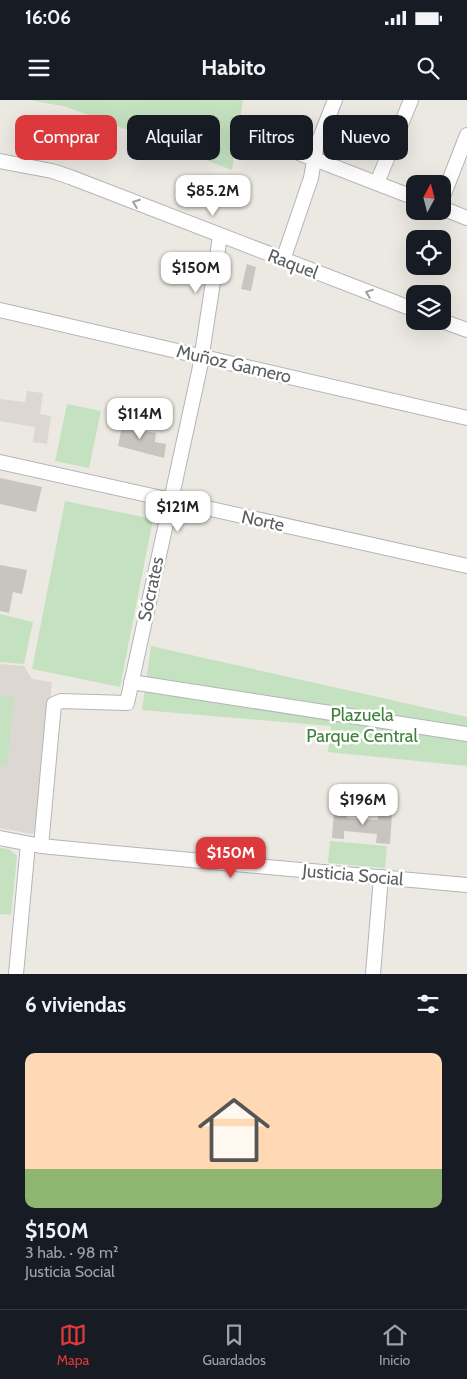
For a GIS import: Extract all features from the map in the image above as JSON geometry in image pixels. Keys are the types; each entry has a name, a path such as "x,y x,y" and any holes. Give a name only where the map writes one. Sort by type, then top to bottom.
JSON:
{"street":[{"path":"283,260 311,178 316,148 335,100"},
{"path":"377,183 411,100"},
{"path":"451,176 467,135"},
{"path":"314,159 406,194"},
{"name":"Raquel","path":"0,162 33,166 61,174 406,307"},
{"path":"451,212 467,218"},
{"name":"Sócrates","path":"35,845 54,704 61,701 127,704 202,357 220,236"},
{"name":"Muñoz Gamero","path":"0,310 467,418"},
{"path":"451,324 467,330"},
{"name":"Norte","path":"0,462 467,566"},
{"path":"131,682 467,734"},
{"name":"Justicia Social","path":"0,838 35,845 467,885"},
{"path":"16,974 35,845"},
{"path":"373,974 382,877"}],"shaded area":[{"path":"27,391 43,393 40,414 51,416 47,444 33,442 35,427 0,421 0,399 25,402"},
{"path":"0,664 24,666 32,679 52,682 38,829 32,834 0,828"}],"green space":[{"path":"30,100 243,100 241,115 230,115 230,160 234,160 232,170 206,160 220,160 220,115 127,115 127,130 117,126 117,115 88,115 67,107"},
{"path":"67,404 101,411 89,468 55,461"},
{"path":"65,501 153,519 120,687 32,669"},
{"path":"0,614 33,622 24,664 0,662"},
{"name":"Plazuela Parque Central","path":"151,646 467,717 467,766 328,752 331,726 142,710"},
{"path":"0,696 14,697 7,766 0,765"},
{"path":"330,841 387,846 385,868 328,863"},
{"path":"0,848 9,849 17,856 11,915 0,914"}],"building":[{"path":"247,264 256,267 251,291 241,289"},
{"path":"123,421 140,424 139,430 156,433 155,442 166,444 164,458 118,446"},
{"path":"0,478 42,487 36,512 0,504"},
{"path":"0,565 27,570 22,594 13,592 9,613 0,611"},
{"path":"334,809 347,810 347,818 378,820 378,813 392,814 390,844 376,843 377,834 344,831 344,839 332,838"}]}
